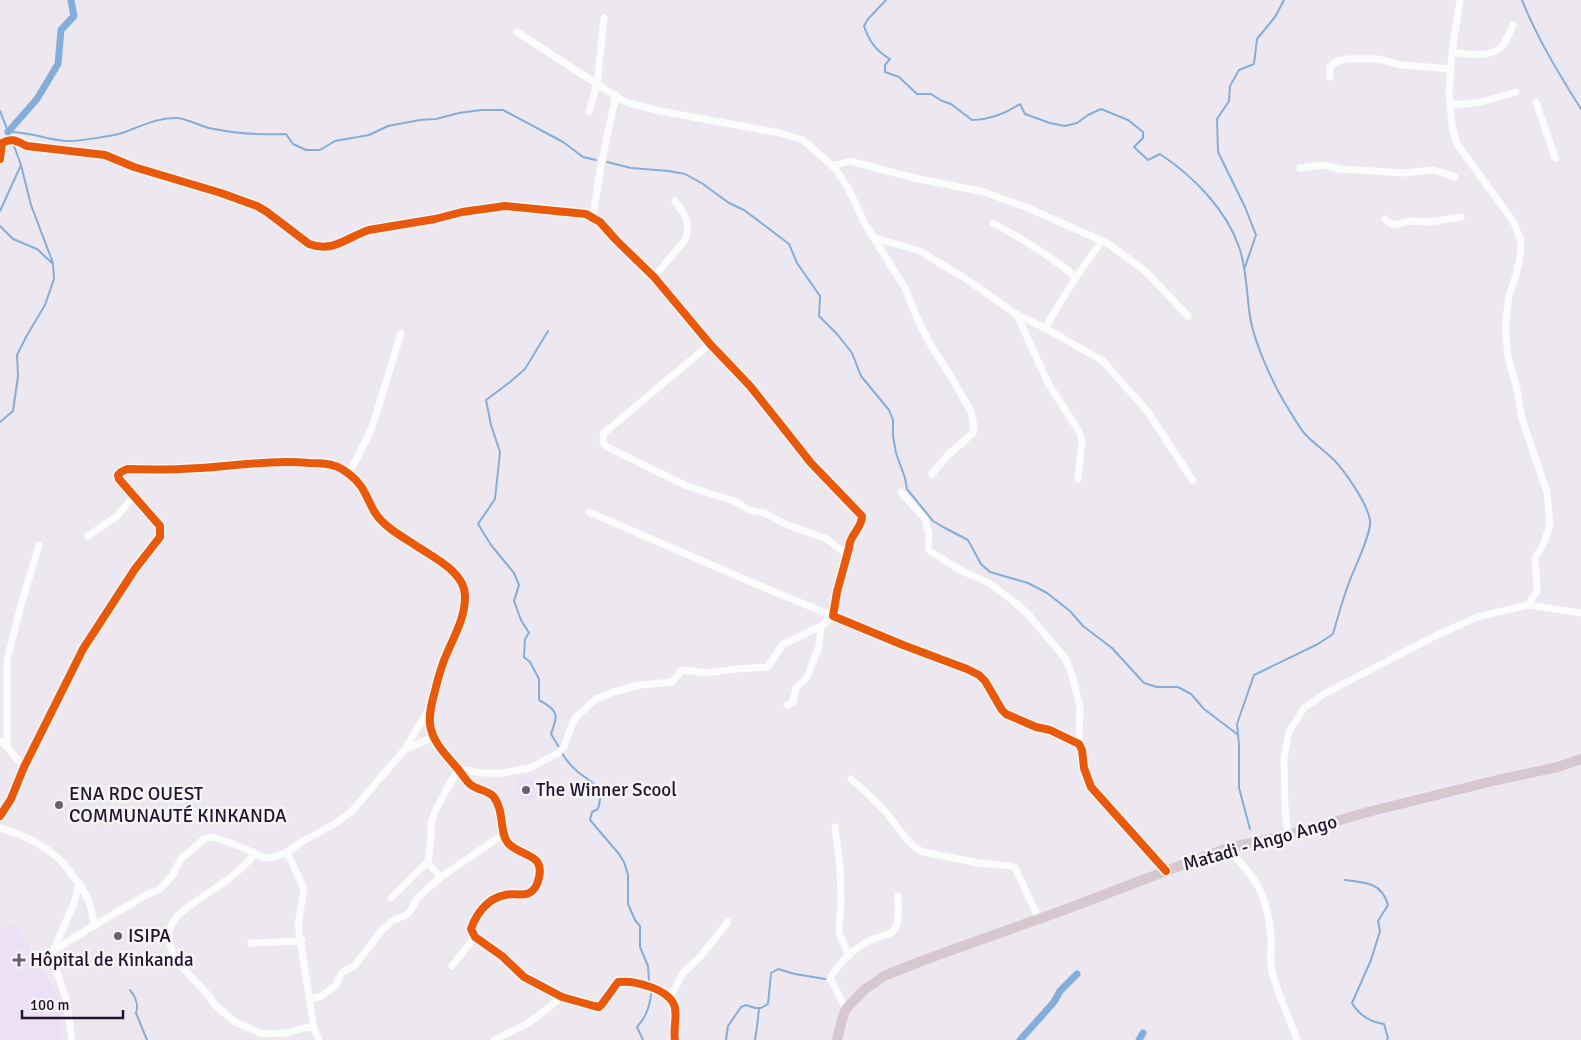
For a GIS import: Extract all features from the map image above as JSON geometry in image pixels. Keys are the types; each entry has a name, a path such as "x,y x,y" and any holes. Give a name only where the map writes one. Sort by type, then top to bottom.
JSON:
{"highway":[{"name":"Matadi - Ango Ango","path":"837,1040 846,1009 864,990 884,976 1228,848 1497,780 1558,767 1581,759"}],"street":[{"path":"1460,0 1452,52 1449,92 1452,126 1457,144 1512,221 1521,240 1520,257 1509,296 1505,327 1508,357 1522,420 1547,492 1550,525 1543,545 1535,558 1537,591 1528,605"},
{"path":"589,112 597,84 604,18"},
{"path":"1452,52 1484,55 1494,52 1501,48 1513,25"},
{"path":"517,32 622,100 660,111 780,133 803,140 832,166 848,188 865,224 905,288 920,325 971,412 974,426 972,433 932,474"},
{"path":"1330,77 1330,67 1336,61 1348,59 1378,59 1402,65 1451,69"},
{"path":"1450,104 1466,105 1478,103 1516,92"},
{"path":"593,217 600,165 616,95"},
{"path":"1536,102 1555,158"},
{"path":"0,159 7,141 27,146 106,155 134,167 221,193 257,206 309,244 319,247 328,247 341,243 369,230 435,219 462,212 505,206 586,214 600,222 654,277 710,344 750,386 811,463 862,516 860,525 849,541 833,616 821,626 782,645 768,668 706,673 685,670 681,671 672,682 640,685 613,692 596,699 576,717 564,747 558,753 530,768 501,773 483,773 458,769"},
{"path":"832,166 850,161 910,177 984,192 1028,208 1109,244 1145,271 1188,316"},
{"path":"1300,168 1323,165 1340,169 1404,173 1434,170 1455,177"},
{"path":"654,277 685,240 688,233 686,216 675,202"},
{"path":"1385,219 1394,225 1410,221 1429,222 1461,217"},
{"path":"993,223 1053,258 1076,277"},
{"path":"875,238 920,251 966,279 1016,314 1103,361 1148,412 1193,481"},
{"path":"1044,328 1076,277 1102,241"},
{"path":"1016,314 1050,385 1079,431 1082,440 1078,479"},
{"path":"349,474 370,432 401,333"},
{"path":"710,344 604,433 603,444 687,486 734,502 749,510 765,513 785,524 828,539 846,554"},
{"path":"0,816 83,649 135,569 160,537 160,526 118,479 118,475 127,469 181,469 301,462 334,465 349,474 364,489 374,512 380,520 452,570 464,586 465,597 459,627 443,663 430,708 406,749 351,812 333,825 275,857 265,858 234,844 213,838 204,839 181,859 172,876 159,890 148,894 53,951"},
{"path":"901,492 925,519 929,534 928,548 931,552 962,571 989,584 1012,600 1028,614 1065,658 1071,672 1080,706 1079,744 1082,750 1084,768 1091,787 1166,870"},
{"path":"88,536 118,516 134,496"},
{"path":"589,512 902,645 967,669 985,681 1006,714 1050,730 1079,744"},
{"path":"8,748 7,662 21,605 40,545"},
{"path":"1288,834 1285,807 1284,758 1290,732 1304,708 1324,694 1433,637 1477,617 1528,605 1581,613"},
{"path":"787,705 793,702 798,686 808,675 819,646 821,626"},
{"path":"430,708 430,726 441,750 469,783 492,796 498,803 502,815 504,833 509,845 534,857 537,862 539,873 532,892 528,895 501,895 490,901 474,920 471,929 475,936 502,956 519,974 562,997 599,1006 618,982 665,993 675,1006 675,1040"},
{"path":"406,749 434,737"},
{"path":"0,742 8,748 24,767"},
{"path":"391,898 428,861 432,840 431,823 437,807 458,769"},
{"path":"851,779 883,808 907,841 915,848 923,852 978,863 1016,868 1039,919"},
{"path":"835,827 840,866 841,904 839,929 849,956"},
{"path":"0,828 18,833 59,859 79,883 89,900 95,926"},
{"path":"309,999 320,997 335,986 344,971 354,966 382,930 392,921 406,915 418,897 441,877 504,833"},
{"path":"1228,848 1257,883 1263,898 1271,936 1270,958 1272,972 1297,1040"},
{"path":"287,852 304,889 298,925 302,941 314,1029 319,1040"},
{"path":"255,853 246,865 228,881 177,916 172,924 168,940 173,954 181,966 209,996 214,1006 234,1022 263,1034 286,1033 307,1027 314,1029"},
{"path":"428,861 441,877"},
{"path":"72,1040 66,998 54,966 53,951 74,903 79,883"},
{"path":"846,1009 831,980 834,972 862,945 874,938 893,932 898,920 898,896"},
{"path":"670,998 683,973 700,957 728,922"},
{"path":"452,966 475,936"},
{"path":"251,943 302,941"},
{"path":"494,1040 525,1025 562,997"}],"shaded area":[{"name":"The Winner Scool","path":"517,777 534,777 534,794 538,796 532,801 529,799 519,801"},
{"name":"Hôpital de Kinkanda","path":"16,924 54,989 59,1005 63,1040 0,1040 0,928"}],"waterway":[{"path":"8,132 37,99 58,64 61,30 74,16 71,0"},
{"path":"886,0 864,26 874,45 890,59 885,65 885,72 899,77 917,94 931,94 951,104 972,120 985,119 1020,104 1025,114 1065,126 1077,123 1101,109 1128,120 1143,132 1143,138 1134,147 1148,160 1160,154 1184,172 1207,194 1226,220 1239,247 1244,266 1253,332 1276,387 1302,431 1338,464 1365,505 1370,525 1333,634 1318,644 1254,675 1237,724 1239,788 1250,829"},
{"path":"1245,267 1256,235 1245,207 1218,152 1217,119 1229,101 1230,86 1239,70 1254,64 1257,39 1275,17 1284,0"},
{"path":"1522,0 1541,42 1581,109"},
{"path":"8,132 24,133 61,141 74,141 122,133 156,121 177,118 209,128 232,132 286,134 293,144 306,150 320,150 335,141 369,135 388,126 436,119 459,113 503,110 563,142 583,157 596,160"},
{"path":"0,111 11,139"},
{"path":"0,211 21,165 13,143"},
{"path":"607,162 631,168 685,174 703,184 729,203 744,210 789,244 797,263 820,296 819,316 852,353 861,376 889,410 893,420 896,453 907,489 933,521 968,540 981,564 990,572 1028,583 1047,593 1070,611 1083,626 1112,648 1144,683 1157,687 1178,687 1191,694 1204,709 1237,734"},
{"path":"21,165 31,205 53,263"},
{"path":"0,226 13,239 37,249 53,264 54,279 45,305 17,355 18,376 13,411 0,422"},
{"path":"548,331 525,369 486,400 491,425 500,452 495,499 478,524 491,545 514,573 519,585 514,601 521,620 529,633 525,639 524,657 530,662 539,679 539,700 550,707 555,714 556,717 551,734 560,749"},
{"path":"562,753 567,761 597,786 599,790 600,801 598,809 592,812 590,820 624,862 628,875 628,904 635,920 640,926 640,947 648,966 649,981"},
{"path":"1345,880 1372,885 1382,892 1388,905 1378,921 1380,931 1371,960 1352,1003 1365,1017 1374,1022 1384,1024 1387,1040"},
{"path":"726,1040 728,1026 741,1007 746,1005 761,1008 768,1004 771,973 778,969 825,979"},
{"path":"1020,1040 1054,1002 1060,991 1077,974"},
{"path":"130,990 136,1001 136,1013 147,1040"},
{"path":"643,1040 637,1027 647,1012 651,994"},
{"path":"755,1040 759,1008"},
{"path":"1139,1040 1143,1033"}],"cycle path":[{"path":"0,159 2,143 13,140 27,146 105,155 134,167 221,193 257,206 309,244 326,247 369,230 435,219 462,212 505,206 586,214 600,222 654,277 710,344 750,386 811,463 862,516 860,525 850,543 837,592 833,616 979,675 985,681 1006,714 1036,727 1050,730 1079,744 1082,750 1084,768 1091,787 1166,871"},
{"path":"0,816 11,799 24,767 83,649 135,569 160,537 160,526 119,479 118,475 127,469 197,468 278,462 329,464 342,469 358,482 381,521 396,533 446,565 460,579 464,588 463,614 443,663 430,711 431,731 441,748 467,782 493,796 499,808 505,839 513,848 537,861 540,874 537,884 531,892 527,894 510,894 493,899 488,903 476,918 471,929 475,937 502,956 524,977 562,997 599,1007 618,982 642,984 659,991 672,1001 675,1008 675,1040"}],"place":[{"name":"The Winner Scool","path":"526,790"},
{"name":"ENA RDC OUEST COMMUNAUTÉ KINKANDA","path":"59,805"},
{"name":"ISIPA","path":"118,936"},
{"name":"Hôpital de Kinkanda","path":"19,960"}]}
